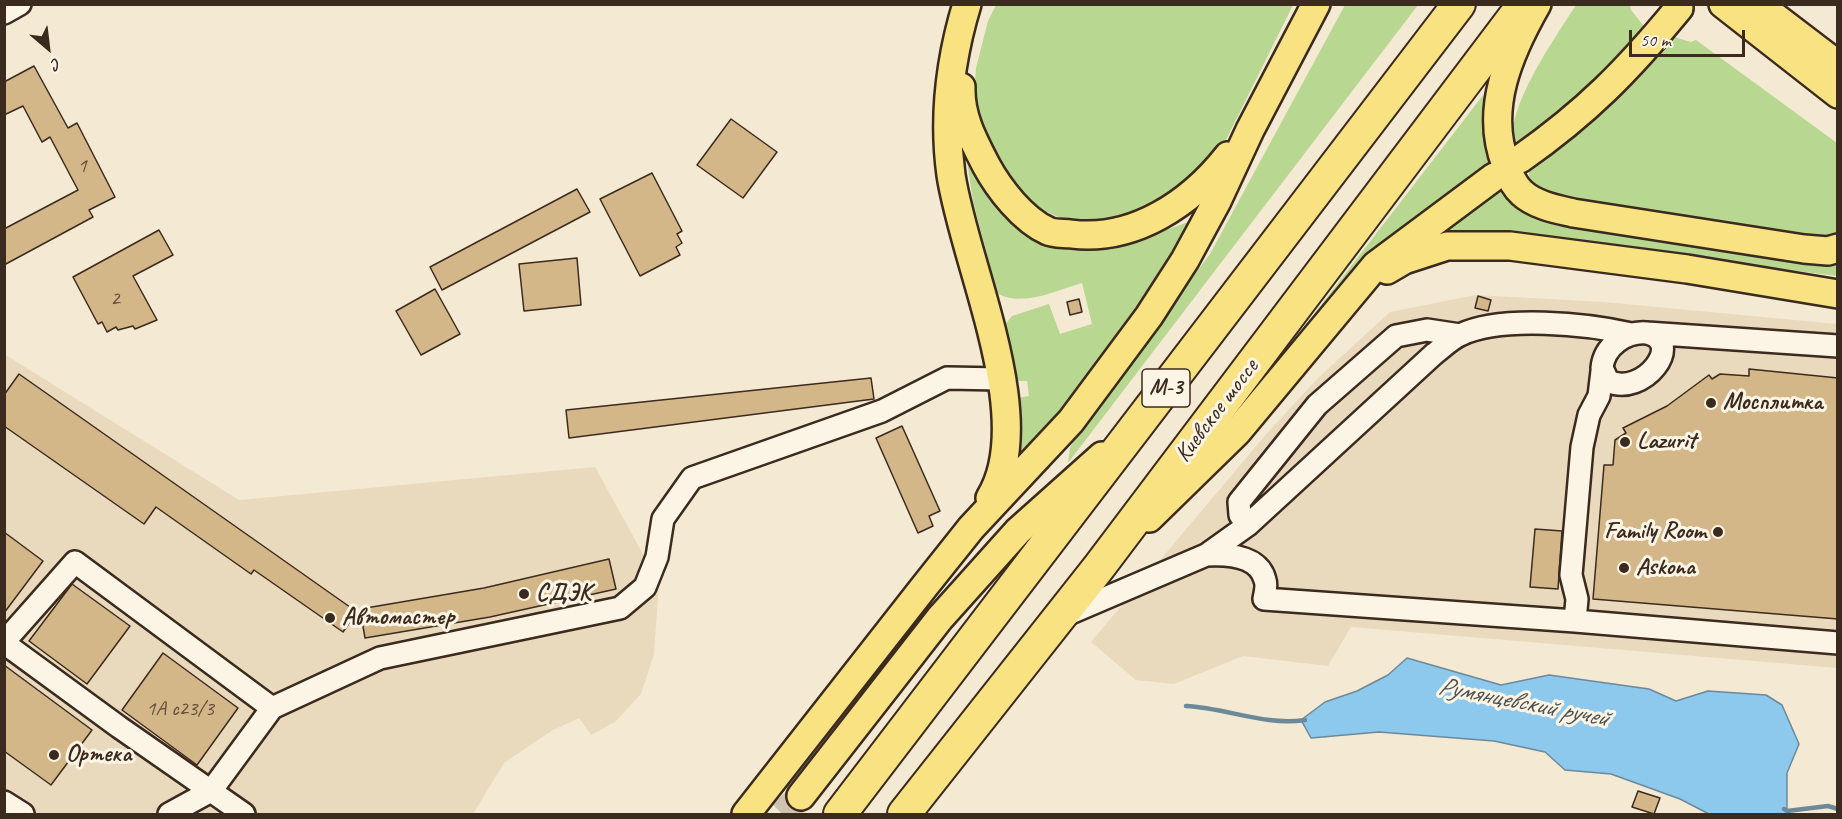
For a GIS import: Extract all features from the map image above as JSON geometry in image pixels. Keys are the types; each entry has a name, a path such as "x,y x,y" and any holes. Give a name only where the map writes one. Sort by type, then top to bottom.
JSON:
{"highway":[{"name":"М-3","path":"840,814 1459,4"},
{"name":"Киевское шоссе","path":"904,814 1099,567 1524,4"}],"main road":[{"path":"967,4 953,55 948,120 949,159 959,214 1001,379 1007,434 1005,466 993,494 971,528"},
{"path":"979,4 966,39 962,71 961,101 970,134 992,175 1020,211 1049,231 1086,236 1128,229 1166,212 1189,198 1214,175 1250,130"},
{"path":"746,814 971,528 1071,420 1149,316 1191,250 1316,4"},
{"path":"1537,4 1523,30 1501,83 1496,121 1500,152 1509,174 1522,193 1544,206 1573,213 1804,249 1828,251 1838,248"},
{"path":"1723,4 1838,94"},
{"path":"1758,4 1838,65"},
{"path":"1520,159 1598,99 1635,61 1679,8"},
{"path":"1099,567 1237,432 1376,265 1494,177"},
{"path":"1335,312 1381,273 1404,260 1447,246 1467,244 1510,246 1687,269 1798,290 1838,294"},
{"path":"801,796 948,609 1018,531 1141,421"}],"lane":[{"path":"4,13 20,4"},
{"path":"1058,618 1206,555 1248,525 1434,354 1460,335 1490,326 1518,323 1639,333 1656,336 1661,343 1662,352 1657,366"},
{"path":"1248,525 1240,515 1239,502 1317,405 1396,336 1427,330 1460,335"},
{"path":"1575,621 1577,599 1571,575 1582,447 1590,415 1599,396 1602,361 1608,351 1620,339 1639,333 1714,336 1838,346"},
{"path":"1599,396 1625,384 1641,380 1687,345 1714,336"},
{"path":"1602,371 1608,381 1625,384"},
{"path":"169,814 211,791 272,708 380,658 620,608 645,587 657,557 663,519 692,478 882,411 946,378 1001,379"},
{"path":"1206,555 1230,554 1260,570 1266,580 1264,599 1575,621 1838,643"},
{"path":"244,814 4,643 75,562 272,708"},
{"path":"4,802 22,814"}],"shaded area":[{"path":"1475,295 1604,302 1837,324 1837,668 1351,627 1328,666 1243,656 1174,684 1136,680 1091,642 1268,432 1319,377 1390,312"},
{"name":"Автомастер","path":"4,354 239,500 595,467 659,583 654,654 641,694 615,722 591,735 579,718 551,731 504,763 473,814 5,814"}],"green space":[{"path":"996,5 1293,5 1215,162 1143,213 1104,220 1070,222 1047,212 1019,194 984,143 974,101 976,68 988,21"},
{"path":"1345,5 1418,5 1068,463 1070,448 1081,426 1210,254"},
{"path":"1576,5 1630,5 1631,10 1650,34 1517,152 1513,138 1515,120 1522,99 1544,56"},
{"path":"1674,37 1691,42 1696,40 1837,143 1837,236 1806,237 1572,200 1543,190 1529,178 1529,172 1618,98"},
{"path":"1494,81 1484,123 1484,144 1491,164 1247,401"},
{"path":"965,148 1074,246 1110,250 1191,221 1115,340 1020,462 1018,398 1029,396 1027,381 1015,381 1004,326 1012,316 1049,304 1060,334 1092,324 1082,283 1028,298 1017,299 997,293 973,201"},
{"path":"1504,187 1837,258 1837,276 1498,233 1456,231 1424,239"}],"water":[{"path":"1407,658 1501,685 1549,675 1649,689 1676,701 1708,691 1766,695 1782,705 1799,744 1787,773 1787,814 1709,814 1680,799 1611,774 1565,770 1545,752 1494,741 1379,732 1311,738 1301,720 1325,702 1357,691 1388,675"}],"building":[{"path":"34,66 68,128 77,123 115,197 89,210 93,217 4,265 4,229 78,190 50,137 42,142 23,106 4,115 4,82"},
{"path":"731,119 777,152 743,198 697,165"},
{"path":"652,173 682,231 677,234 682,243 676,247 680,255 640,276 600,199"},
{"path":"577,189 590,212 442,290 430,267"},
{"path":"159,230 173,255 133,276 157,320 135,329 133,326 118,330 116,327 107,332 102,322 98,324 73,277"},
{"path":"577,258 581,305 524,311 519,264"},
{"path":"435,289 460,334 421,355 396,311"},
{"path":"1478,296 1491,300 1488,311 1475,308"},
{"path":"1079,299 1082,312 1070,315 1067,302"},
{"name":"Family Room","path":"1749,369 1838,378 1838,619 1593,599 1604,465 1613,465 1615,440 1626,433 1623,428 1667,406 1709,375 1712,379 1720,374 1749,376"},
{"path":"19,374 357,612 343,632 254,570 251,574 156,507 144,524 4,426 4,395"},
{"path":"871,378 874,399 569,438 566,410"},
{"path":"902,426 940,511 929,516 933,526 918,533 876,438"},
{"path":"1535,529 1562,531 1558,589 1530,587"},
{"path":"4,532 43,561 4,613"},
{"path":"609,559 616,589 490,617 365,638 360,609 484,588"},
{"path":"72,584 130,626 87,684 29,641"},
{"path":"163,653 238,708 197,765 122,710"},
{"path":"4,665 92,730 51,785 4,751"},
{"path":"1638,791 1660,798 1654,814 1632,807"}],"waterway":[{"name":"Румянцевский ручей","path":"1186,706 1275,721 1305,720"},
{"name":"Румянцевский ручей","path":"1784,809 1787,811 1828,806 1838,809"}],"tunnel":[{"path":"782,814 801,796"}],"place":[{"name":"Мосплитка","path":"1711,403"},
{"name":"Lazurit","path":"1625,442"},
{"name":"Family Room","path":"1718,532"},
{"name":"Askona","path":"1624,568"},
{"name":"СДЭК","path":"524,594"},
{"name":"Автомастер","path":"330,618"},
{"name":"Ортека","path":"54,755"}]}
